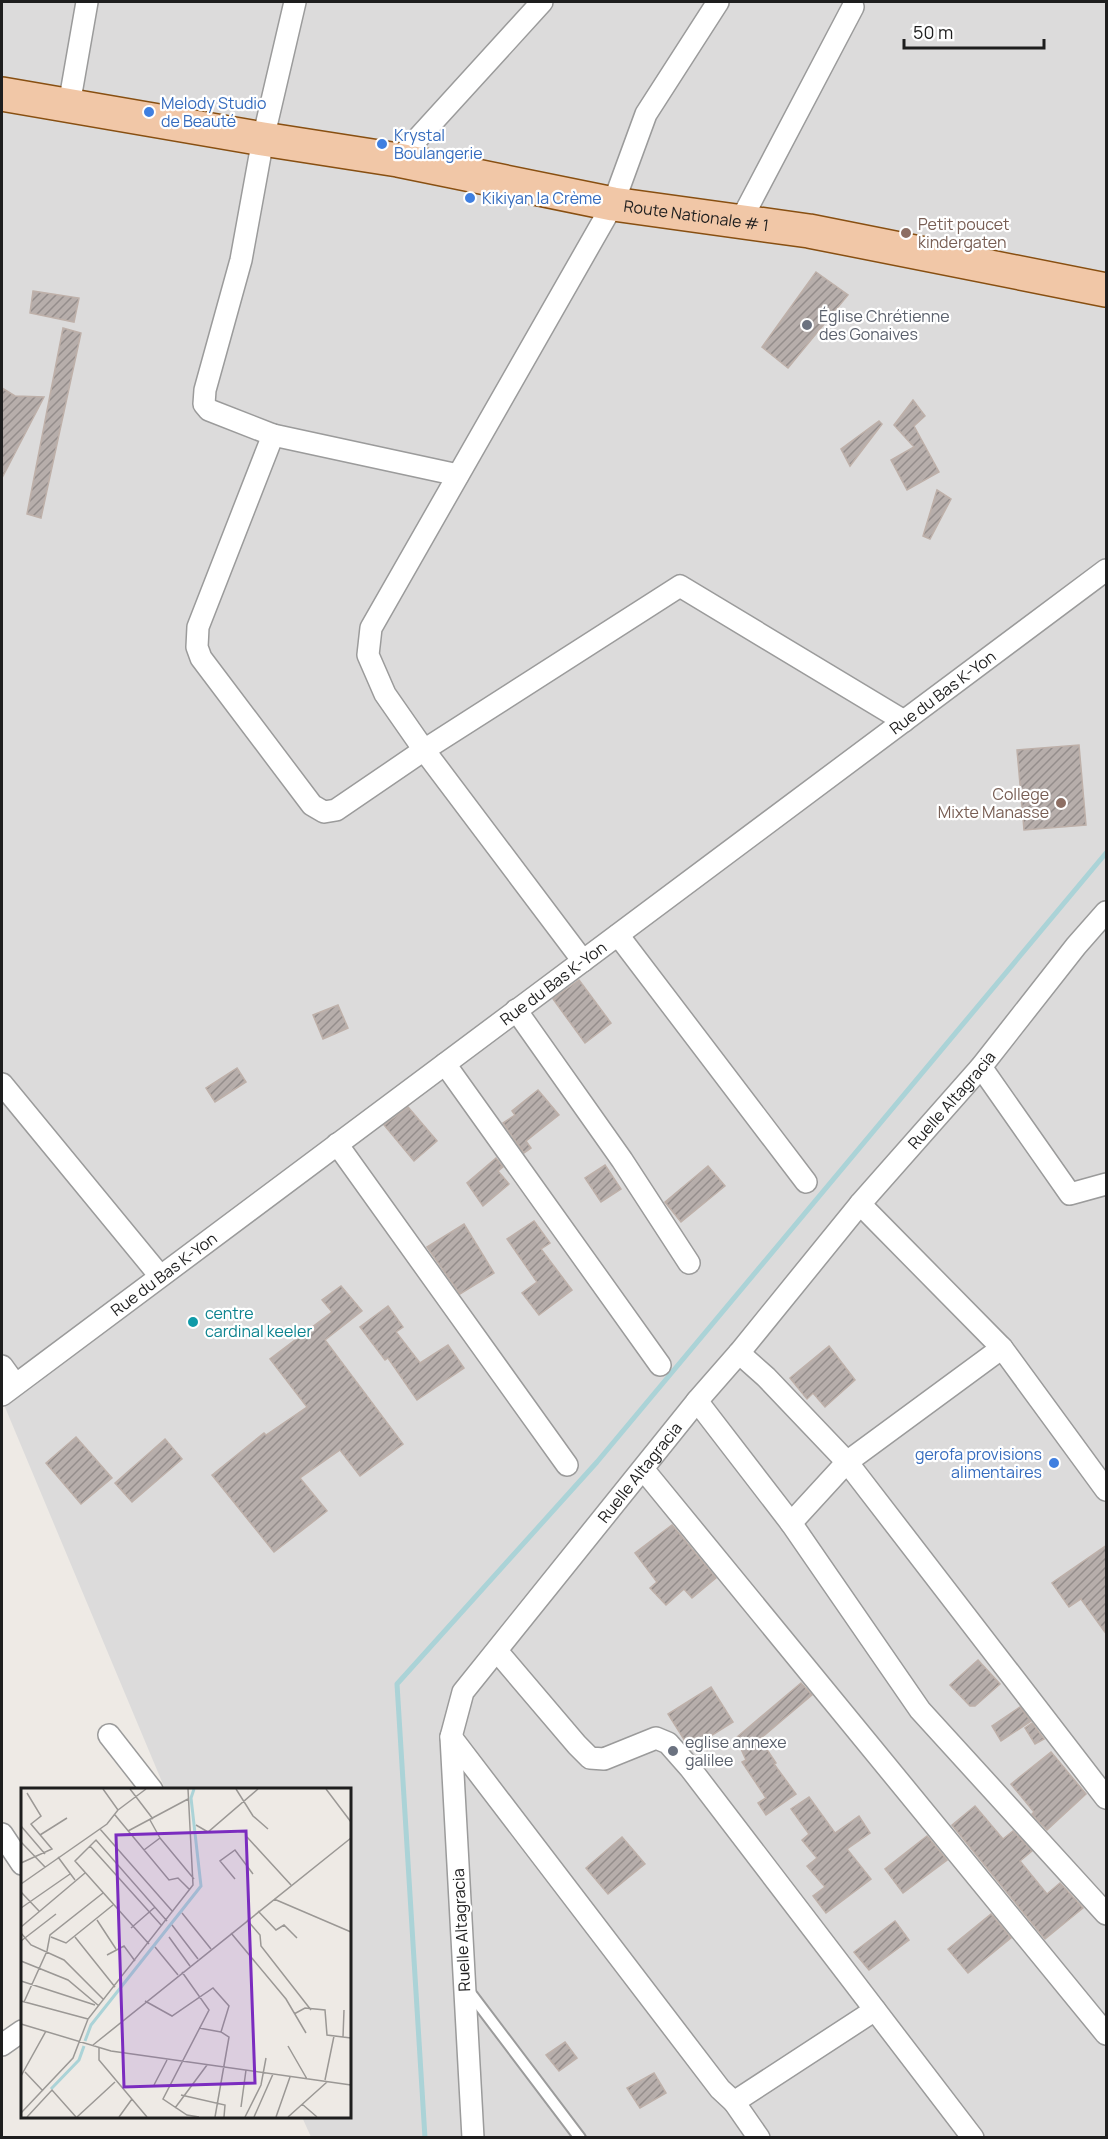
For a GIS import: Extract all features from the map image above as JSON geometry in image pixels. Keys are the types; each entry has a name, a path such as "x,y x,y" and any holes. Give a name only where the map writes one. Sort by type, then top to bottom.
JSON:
{"main road":[{"name":"Route Nationale # 1","path":"2,94 398,160 613,204 810,231 1107,291"}],"street":[{"path":"69,105 87,2"},
{"path":"296,2 263,139 241,260 205,390 204,404 209,411 273,435 458,475"},
{"path":"398,160 542,2"},
{"path":"583,961 424,750 385,694 368,655 371,628 613,204 646,114 718,2"},
{"path":"741,220 853,7"},
{"path":"273,435 198,627 197,647 201,658 312,805 324,812 336,810 424,750 680,586 904,721"},
{"name":"Rue du Bas K-Yon","path":"8,1390 1107,570"},
{"name":"Ruelle Altagracia","path":"473,2138 452,1737 463,1692 697,1401 860,1204 981,1067 1076,946 1107,912"},
{"path":"618,934 806,1182"},
{"path":"516,1010 622,1160 689,1263"},
{"path":"445,1064 660,1365"},
{"path":"981,1067 1070,1194 1107,1184"},
{"path":"2,1084 160,1276"},
{"path":"337,1144 567,1464"},
{"path":"860,1204 1002,1348 1107,1490"},
{"path":"791,1523 848,1462 1002,1348"},
{"path":"739,1353 766,1377 848,1462 1107,1798"},
{"path":"2,1366 8,1390"},
{"path":"697,1401 791,1523 920,1710 1107,1914"},
{"path":"644,1469 1107,2034"},
{"path":"497,1650 577,1746 590,1758 604,1759 656,1738 668,1743 690,1768 973,2138"},
{"path":"109,1735 150,1788"},
{"path":"452,1737 720,2089 734,2102 759,2138"},
{"path":"2,1834 21,1862"},
{"path":"734,2102 874,2010"},
{"path":"2,2046 21,2032"}],"lane":[{"path":"464,1984 580,2138"}],"shaded area":[{"path":"2,2 1106,2 1106,2137 311,2137 302,2118 351,2118 351,1788 165,1788 2,1400"}],"building":[{"path":"816,272 848,295 788,368 762,347"},
{"path":"33,291 79,298 74,322 30,313"},
{"path":"63,328 81,333 41,518 27,514"},
{"path":"2,388 15,396 44,397 2,478"},
{"path":"913,400 925,416 914,426 939,472 907,490 891,460 914,447 894,425"},
{"path":"879,421 882,424 850,466 841,449"},
{"path":"937,490 951,499 930,539 923,536"},
{"name":"College Mixte Manasse","path":"1079,745 1086,825 1024,830 1017,750"},
{"path":"579,980 611,1023 585,1043 553,999"},
{"path":"338,1005 348,1028 323,1039 313,1015"},
{"path":"237,1068 246,1082 215,1102 206,1088"},
{"path":"538,1090 559,1115 526,1141 531,1148 524,1153 503,1123 515,1115 512,1111"},
{"path":"408,1107 437,1141 414,1161 384,1125"},
{"path":"496,1158 503,1167 498,1171 509,1184 483,1206 467,1183"},
{"path":"605,1165 621,1189 601,1202 585,1178"},
{"path":"708,1166 725,1186 681,1222 665,1202"},
{"path":"534,1221 550,1243 541,1249 572,1290 539,1315 522,1293 537,1282 507,1239"},
{"path":"464,1224 494,1273 460,1294 427,1247"},
{"path":"341,1286 362,1311 325,1340 403,1444 360,1476 340,1450 300,1478 327,1511 274,1552 212,1475 264,1433 266,1435 307,1407 270,1359 332,1312 322,1300"},
{"path":"388,1306 403,1327 396,1332 420,1363 448,1345 464,1368 417,1400 388,1358 385,1360 360,1327"},
{"path":"829,1346 855,1380 825,1407 813,1393 807,1399 790,1378"},
{"path":"76,1437 112,1478 81,1504 46,1463"},
{"path":"165,1439 182,1459 132,1502 115,1483"},
{"path":"672,1525 716,1578 692,1598 684,1589 666,1605 650,1588 657,1582 635,1553"},
{"path":"1107,1545 1107,1635 1081,1599 1069,1607 1052,1583"},
{"path":"978,1660 1000,1684 975,1706 970,1706 950,1685"},
{"path":"801,1683 812,1695 760,1739 776,1763 774,1764 796,1794 766,1815 758,1803 766,1798 742,1762 746,1760 736,1738"},
{"path":"711,1687 733,1722 690,1749 668,1714"},
{"path":"1020,1707 1031,1721 1001,1741 992,1726"},
{"path":"1032,1723 1044,1739 1035,1744 1025,1728"},
{"path":"1051,1752 1086,1794 1047,1830 1032,1814 1034,1812 1011,1784"},
{"path":"809,1797 835,1833 859,1816 870,1833 847,1849 871,1879 826,1913 813,1896 825,1887 807,1866 817,1858 802,1840 809,1834 791,1809"},
{"path":"975,1806 1003,1839 1013,1831 1032,1851 1020,1861 1047,1894 1060,1883 1083,1908 1045,1939 952,1825"},
{"path":"927,1836 947,1860 903,1893 885,1869"},
{"path":"622,1837 645,1864 608,1894 586,1868"},
{"path":"991,1914 1011,1938 968,1973 948,1949"},
{"path":"895,1921 909,1940 869,1970 854,1952"},
{"path":"565,2042 577,2058 559,2071 546,2055"},
{"path":"654,2073 666,2093 640,2108 627,2088"}],"waterway":[{"path":"425,2138 397,1684 597,1462 1106,853"}],"place":[{"name":"Melody Studio de Beauté","path":"149,112"},
{"name":"Krystal Boulangerie","path":"382,144"},
{"name":"Kikiyan la Crème","path":"470,198"},
{"name":"Petit poucet kindergaten","path":"906,233"},
{"name":"Église Chrétienne des Gonaives","path":"807,325"},
{"name":"College Mixte Manasse","path":"1061,803"},
{"name":"centre cardinal keeler","path":"193,1322"},
{"name":"gerofa provisions alimentaires","path":"1054,1463"},
{"name":"eglise annexe galilee","path":"673,1751"}]}
